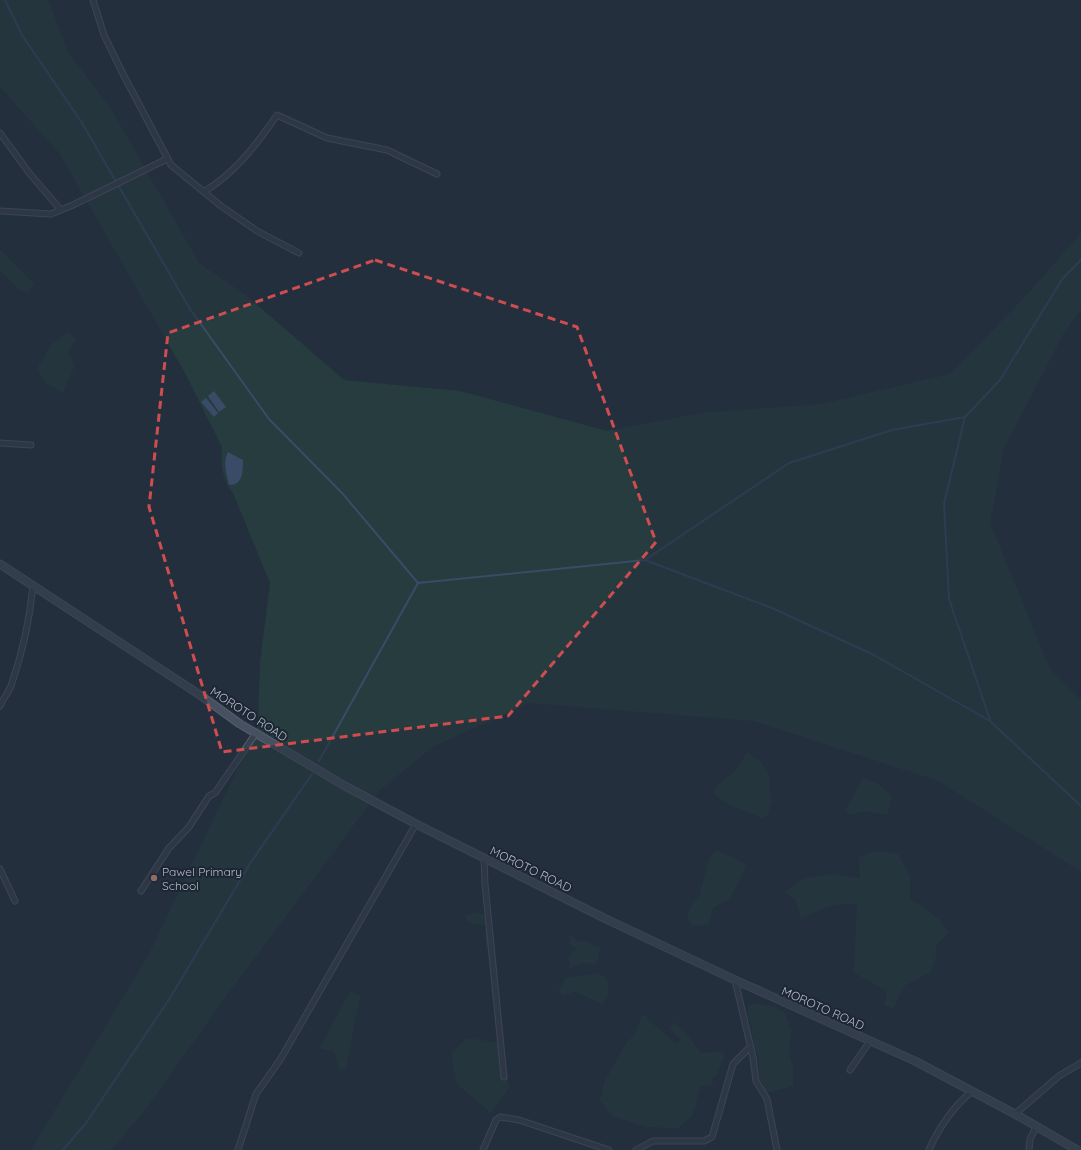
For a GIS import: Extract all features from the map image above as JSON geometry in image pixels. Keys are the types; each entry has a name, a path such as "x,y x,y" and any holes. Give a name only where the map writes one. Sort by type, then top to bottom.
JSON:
{"main road":[{"name":"MOROTO ROAD","path":"0,564 256,733 345,786 484,858 735,980 915,1061 1077,1149"}],"street":[{"path":"93,0 104,35 167,159 182,175 257,231 298,253"},
{"path":"205,191 226,177 237,166 257,143 276,115 327,138 387,150 437,174"},
{"path":"0,133 30,174 61,210"},
{"path":"0,211 24,211 42,215 61,210 167,159"},
{"path":"0,444 31,445"},
{"path":"0,706 10,688 24,641 30,616 33,585"},
{"path":"142,891 169,848 189,827 209,796 215,794 256,733"},
{"path":"238,1150 256,1094 280,1060 416,824"},
{"path":"484,858 485,884 504,1077"},
{"path":"0,868 15,901"},
{"path":"735,980 750,1048 754,1057 756,1082 767,1099 777,1150"},
{"path":"850,1070 870,1041"},
{"path":"636,1150 653,1141 704,1141 712,1137 733,1064 750,1048"},
{"path":"1015,1114 1059,1076 1081,1063"},
{"path":"929,1150 935,1136 956,1105 972,1092"},
{"path":"483,1150 496,1120 500,1117 518,1120 609,1150"},
{"path":"1029,1150 1030,1139 1036,1127"}],"highlighted area":[{"path":"375,260 577,327 656,542 508,716 222,752 149,507 168,333"}],"green space":[{"path":"0,0 48,0 69,54 110,107 199,263 247,296 344,380 460,391 607,431 701,413 822,404 950,374 1024,298 1081,233 1081,309 1066,329 1004,448 990,523 1050,669 1081,700 1081,872 939,781 754,721 530,703 434,746 379,791 226,996 146,1109 111,1150 31,1150 148,956 258,726 260,663 270,583 233,493 227,483 221,459 222,447 185,373 60,154 0,87"},
{"path":"0,249 34,284 29,293 18,289 0,270"},
{"path":"68,331 76,340 68,352 75,365 63,393 46,383 37,369 51,345"},
{"path":"747,752 762,763 770,777 769,786 772,800 768,815 762,818 728,804 714,794 716,787 736,770"},
{"path":"863,778 879,785 892,797 887,815 867,811 849,815 846,809"},
{"path":"717,850 746,864 739,882 729,899 713,908 709,924 693,926 687,916 690,908 699,897 710,856"},
{"path":"876,851 898,854 910,877 910,898 939,919 949,933 936,945 936,956 931,972 904,986 893,1008 884,1005 887,991 854,973 857,904 834,905 801,919 796,900 784,892 804,878 834,874 860,878 859,857"},
{"path":"476,912 487,916 491,950 486,949 485,925 476,925 470,923 466,919 465,916"},
{"path":"571,935 578,941 585,941 600,948 597,962 594,965 583,963 569,969 569,956 577,949 569,944"},
{"path":"597,973 607,978 609,994 602,1004 574,991 565,996 558,992 566,978"},
{"path":"350,991 360,996 346,1068 339,1070 334,1052 320,1048"},
{"path":"757,1003 774,1007 785,1013 791,1030 789,1054 793,1068 793,1086 767,1093 760,1080 758,1055 754,1045 748,1015 748,1006"},
{"path":"642,1014 676,1044 681,1041 670,1028 674,1022 684,1031 701,1053 722,1052 724,1055 717,1075 711,1080 714,1085 701,1086 692,1116 678,1128 647,1127 612,1116 600,1100 605,1081 626,1043 636,1033"},
{"path":"467,1038 501,1043 509,1088 491,1113 457,1084 451,1053"}],"water":[{"path":"214,391 226,407 219,412 208,396"},
{"path":"206,398 218,413 214,417 201,402"},
{"path":"228,452 243,460 240,480 237,483 229,485 225,464"}],"waterway":[{"path":"5,0 22,35 82,123 190,309 269,419 342,493 418,583"},
{"path":"645,560 789,463 892,430 965,417 1000,380 1063,278 1081,260"},
{"path":"965,417 944,504 949,599 990,720"},
{"path":"418,583 645,560 772,608 874,655 990,721 1081,806"},
{"path":"319,761 418,583"},
{"path":"63,1150 86,1123 170,998 251,862 312,774"}],"place":[{"name":"Pawel Primary School","path":"154,878"}]}
